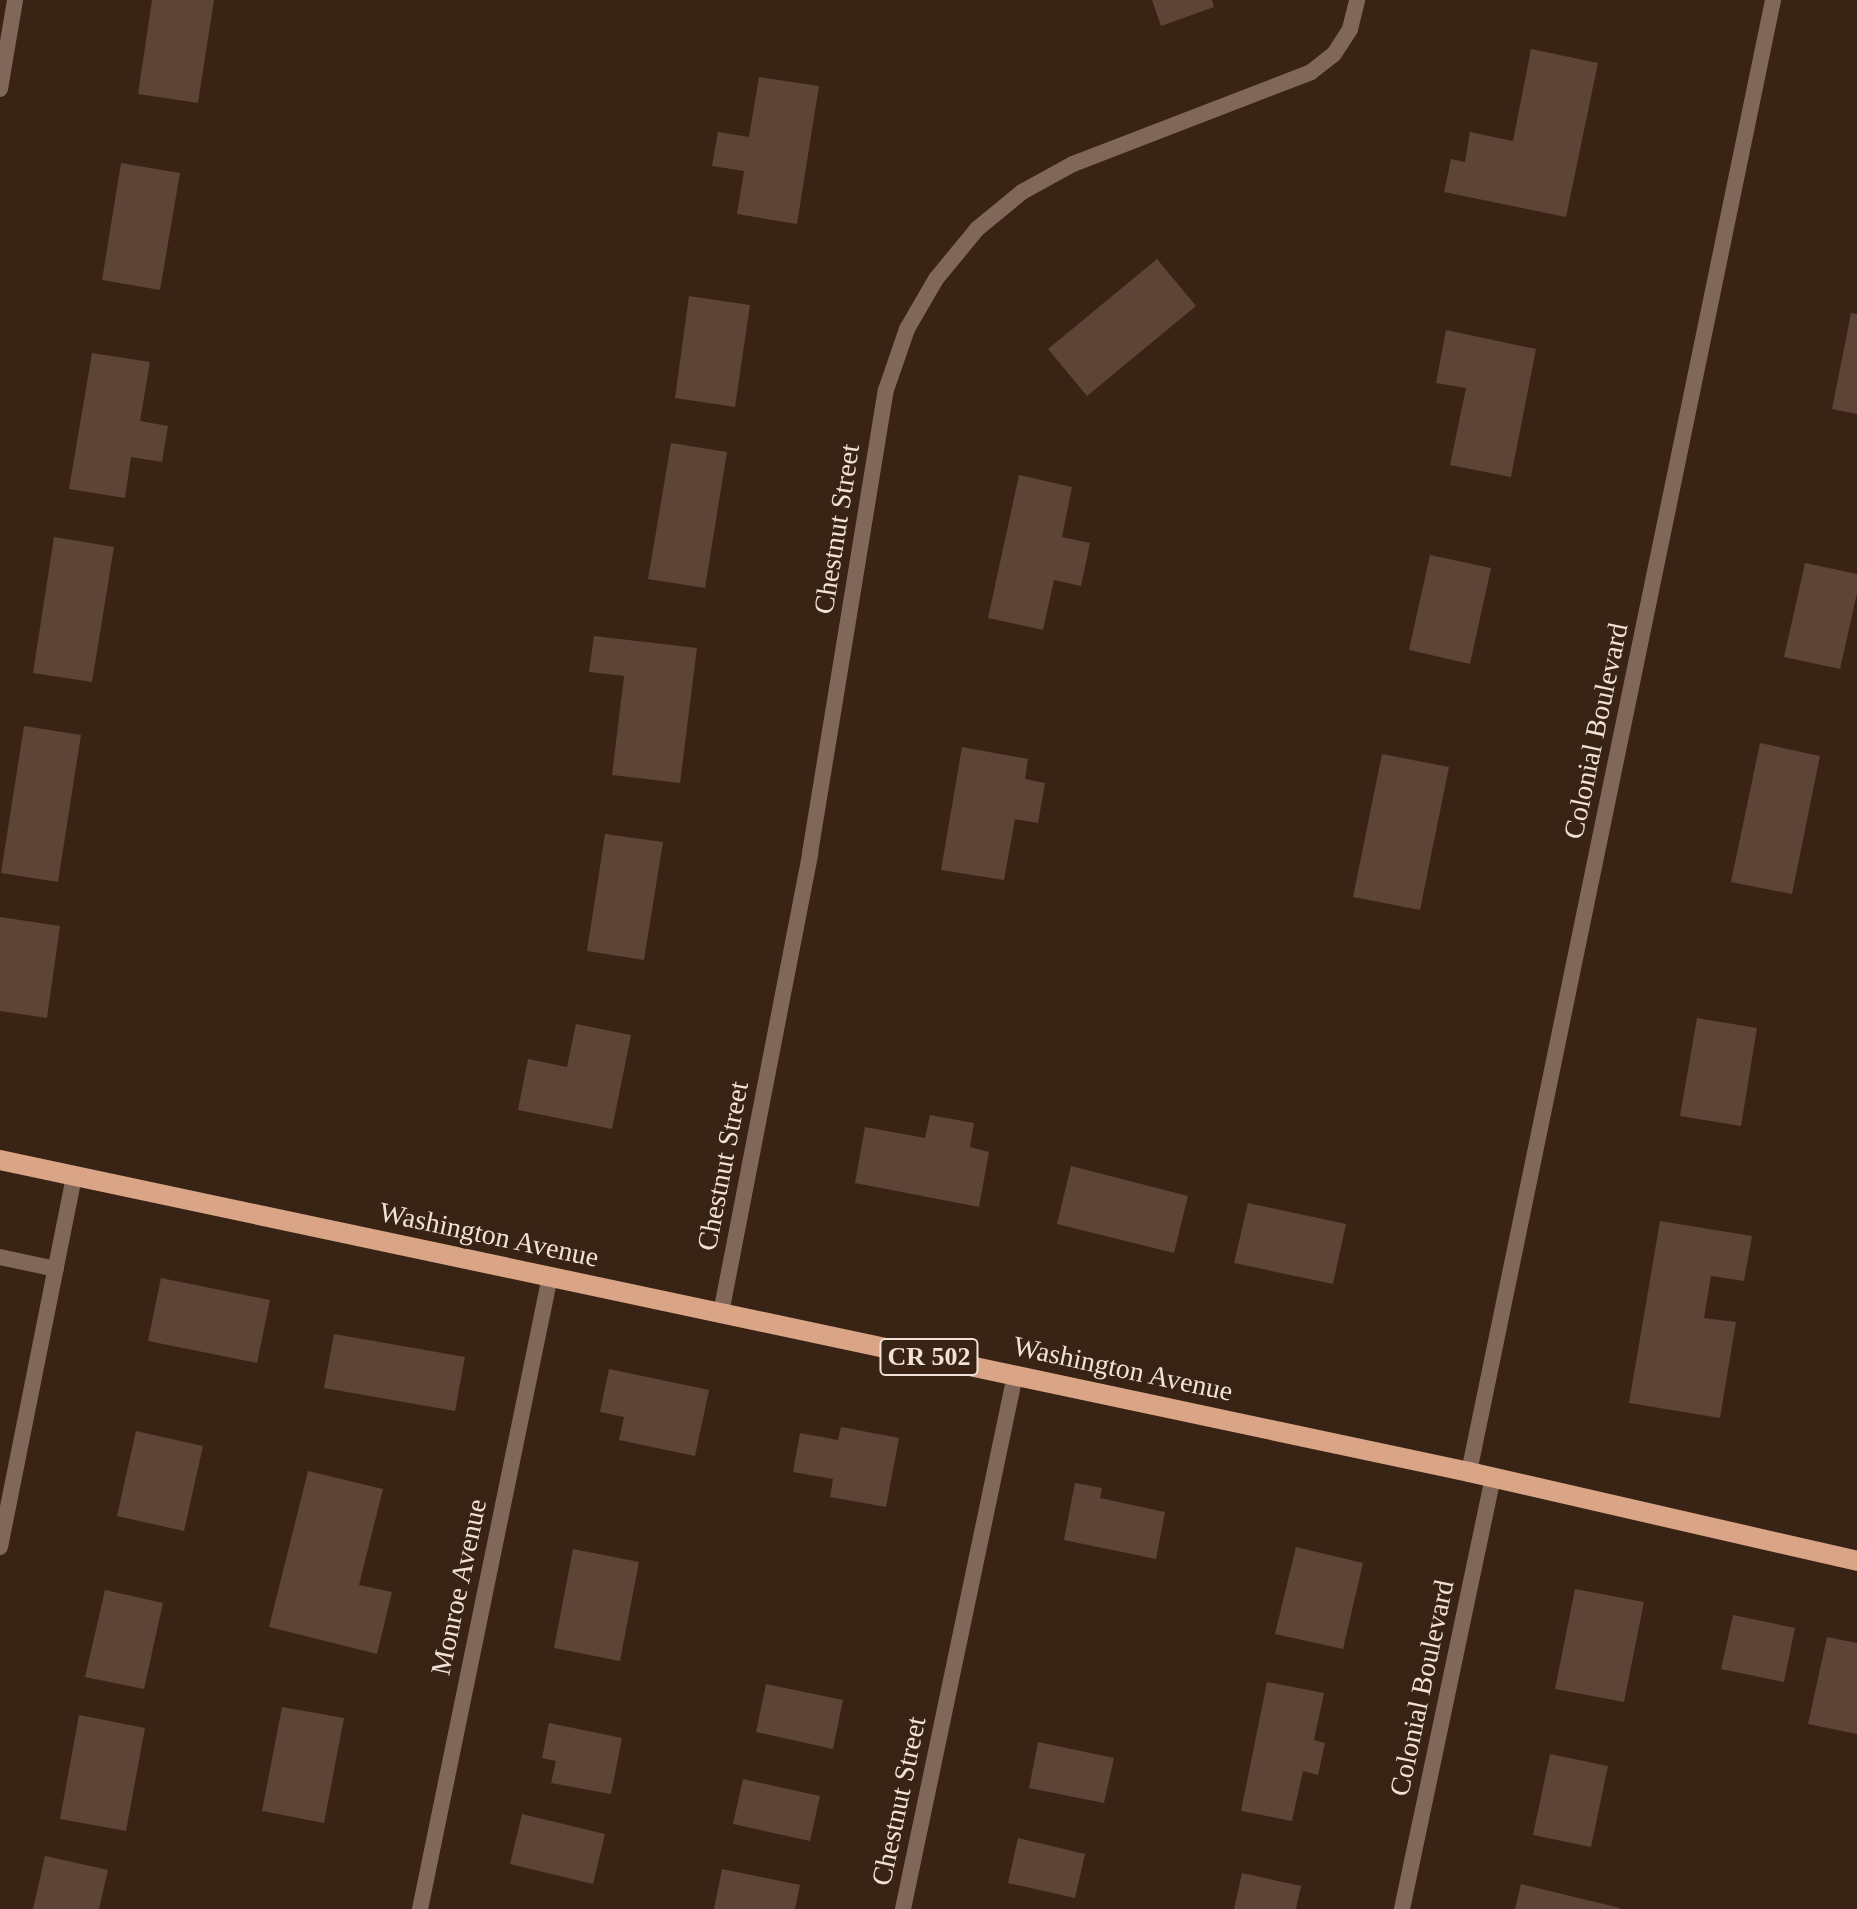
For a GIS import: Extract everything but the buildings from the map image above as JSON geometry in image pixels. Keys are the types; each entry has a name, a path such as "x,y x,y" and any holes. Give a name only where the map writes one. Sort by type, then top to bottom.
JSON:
{"main road":[{"name":"Washington Avenue","path":"0,1160 1469,1472 1857,1561"}],"street":[{"path":"0,89 15,0"},
{"name":"Chestnut Street","path":"721,1313 810,853 886,390 907,329 936,279 969,239 1022,192 1073,164 1311,72 1334,54 1350,29 1357,0"},
{"name":"Colonial Boulevard","path":"1469,1472 1773,0"},
{"path":"0,1547 74,1176"},
{"path":"0,1257 56,1269"},
{"name":"Monroe Avenue","path":"420,1909 550,1276"},
{"name":"Chestnut Street","path":"903,1909 1015,1375"},
{"name":"Colonial Boulevard","path":"1402,1909 1493,1478"}]}
